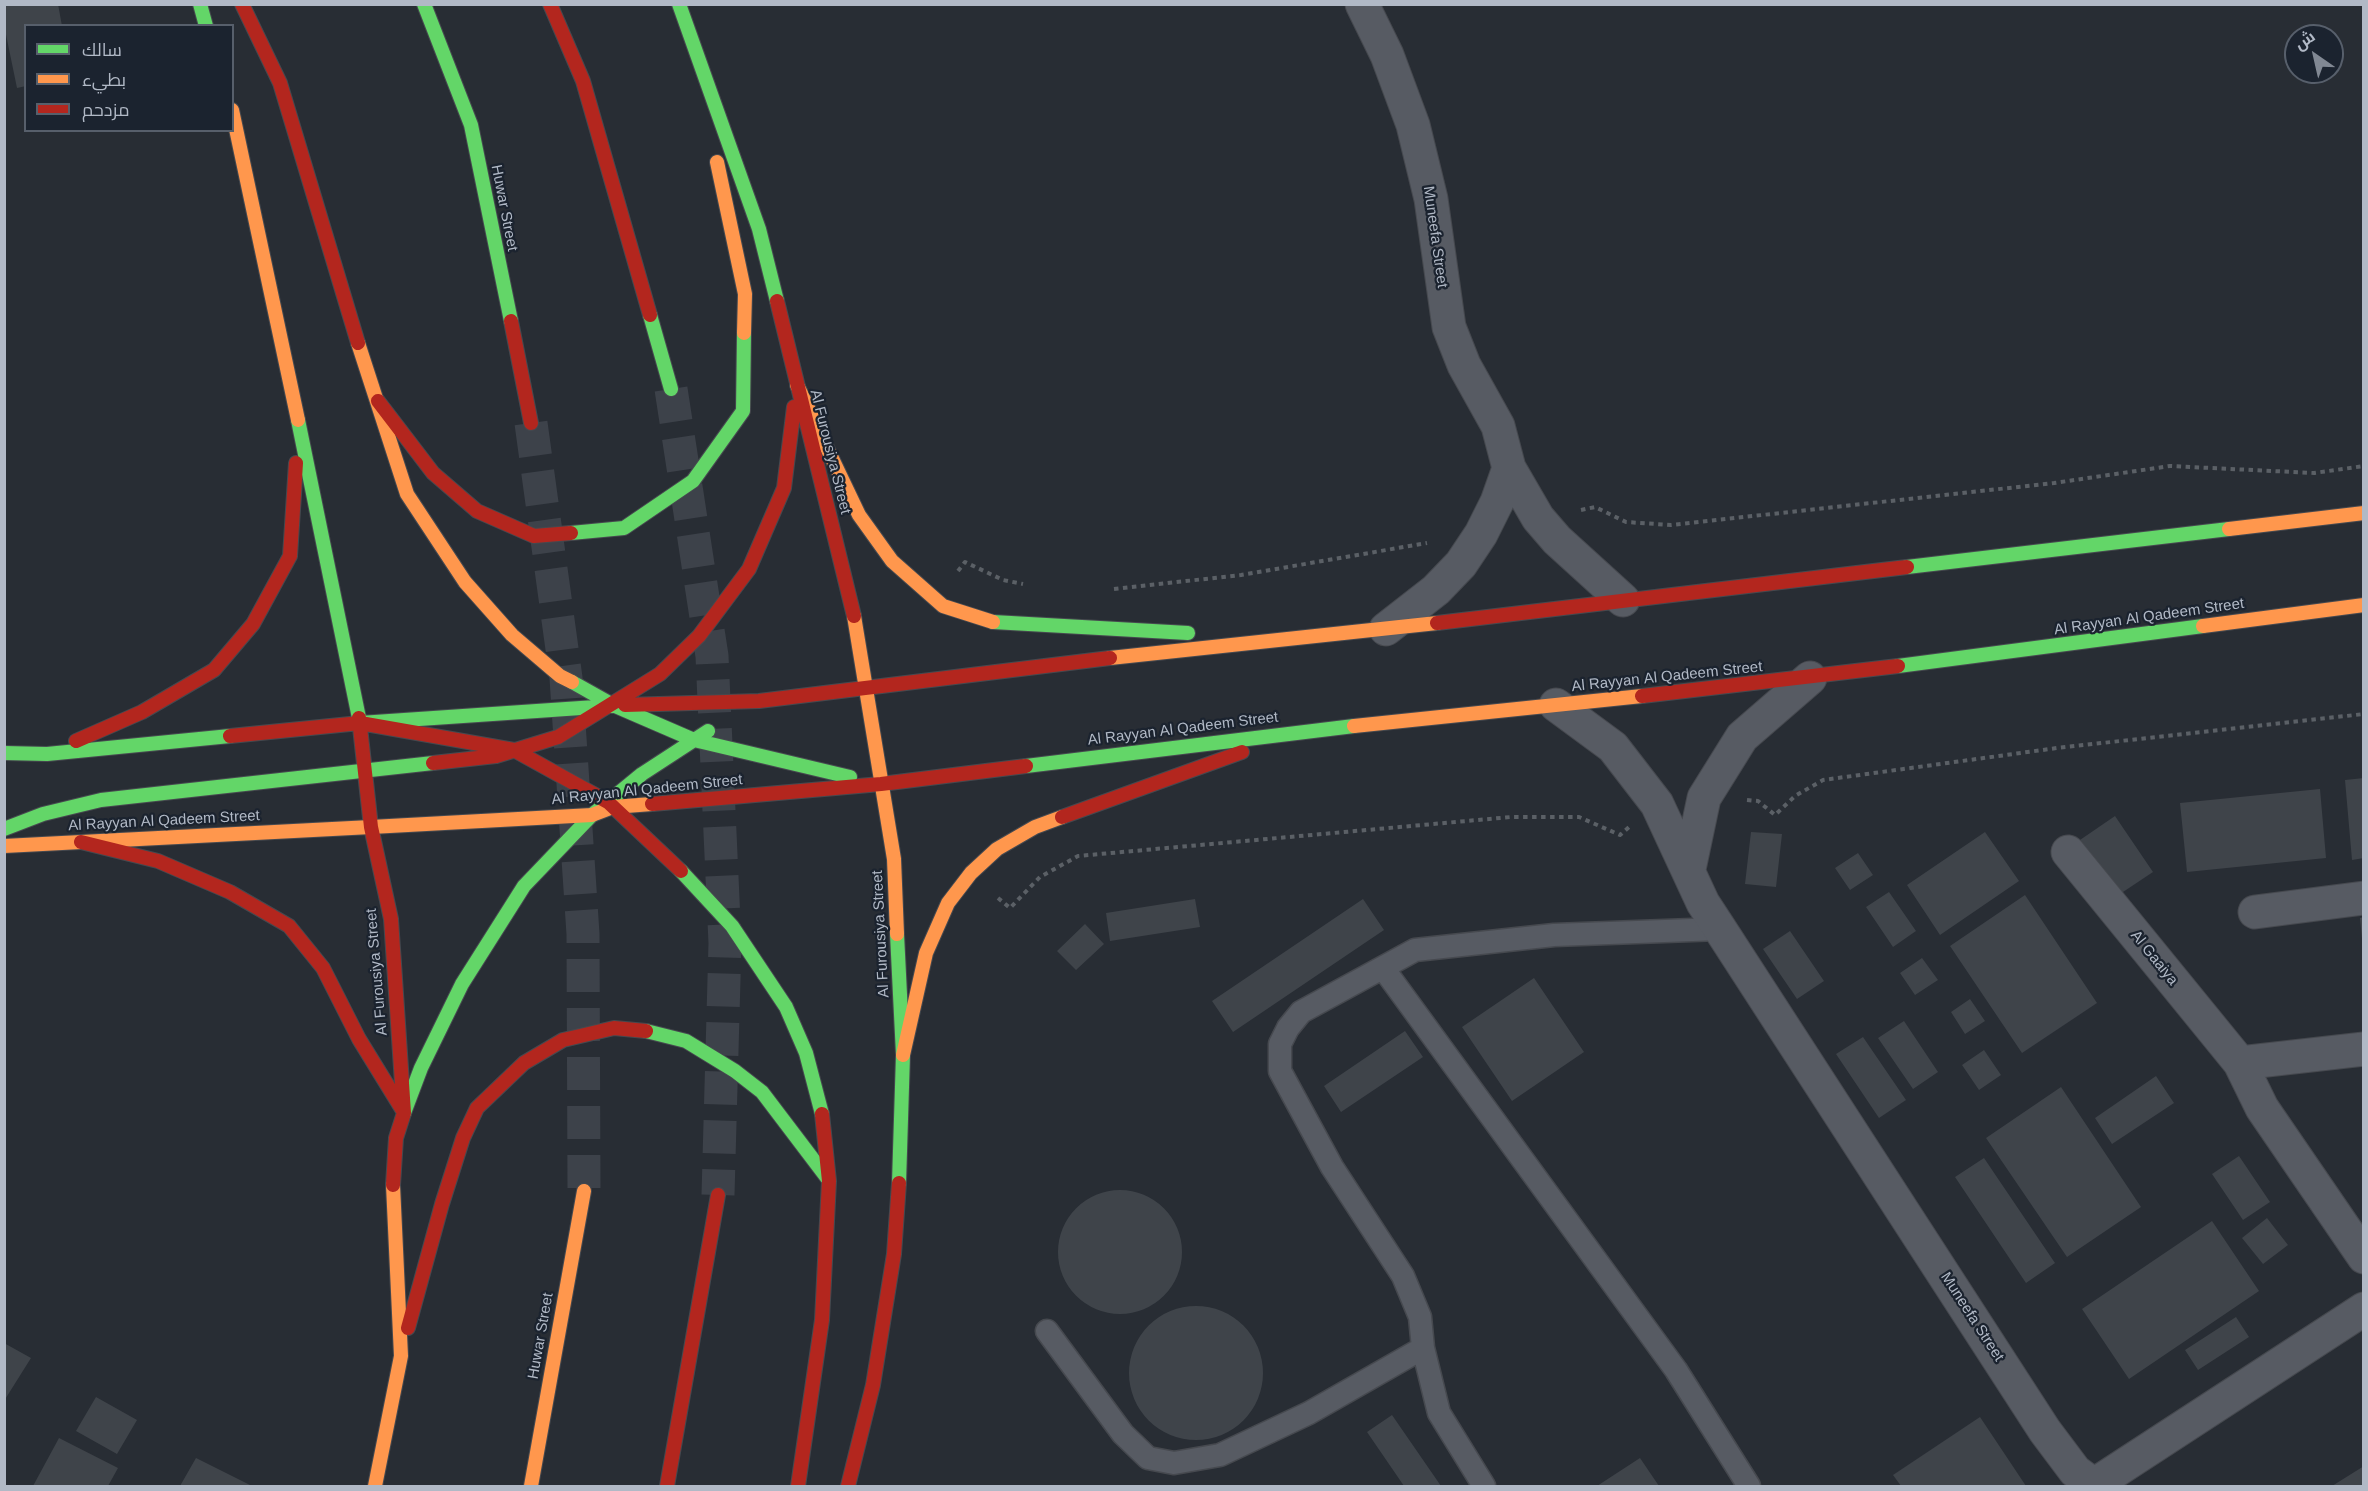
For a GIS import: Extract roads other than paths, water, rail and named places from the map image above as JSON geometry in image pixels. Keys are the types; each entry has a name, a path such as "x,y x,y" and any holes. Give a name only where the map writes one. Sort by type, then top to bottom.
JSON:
{"main road":[{"path":"200,4 205,24"},
{"path":"242,4 280,83 373,395 406,494 465,582 512,635 560,676 613,705 694,740 881,784"},
{"name":"Huwar Street","path":"424,4 471,125 531,423"},
{"path":"550,4 583,81 670,389"},
{"path":"679,4 759,229 797,385 859,515 892,561 944,606 991,622 1283,638"},
{"path":"373,395 433,473 477,511 534,536 624,528 693,481 743,411 745,294 692,40"},
{"path":"47,754 142,712 214,670 253,624 290,556 299,422 234,119"},
{"path":"4,829 43,814 101,800 496,756 558,737 660,674 699,636 749,569 784,489 797,385"},
{"name":"Al Furousiya Street","path":"797,385 854,617 894,859 903,1055 902,1138 894,1254 873,1385 848,1486"},
{"name":"Al Furousiya Street","path":"299,422 360,723 371,827 391,919 404,1113 396,1138 392,1175 401,1356 375,1486"},
{"path":"4,753 47,754 360,723 613,705 759,701 866,686 1283,638 1386,629 2364,513"},
{"name":"Al Rayyan Al Qadeem Street","path":"610,804 881,784 1297,732 1810,678 2364,605"},
{"path":"404,1113 421,1068 462,984 524,886 592,815 610,804 694,740 759,701"},
{"path":"360,723 514,750 610,804 670,860 732,926 786,1007 806,1053 820,1100 829,1181 822,1320 798,1486"},
{"path":"903,1055 926,953 948,903 971,873 997,849 1035,827 1075,811 1297,732"},
{"name":"Al Rayyan Al Qadeem Street","path":"4,846 592,815"},
{"path":"81,842 158,861 230,892 289,926 323,968 359,1038 404,1113"},
{"path":"401,1356 442,1204 463,1138 477,1108 524,1063 563,1040 614,1028 654,1032 686,1041 735,1071 762,1092 829,1181"},
{"name":"Huwar Street","path":"531,1486 584,1191"},
{"path":"667,1486 718,1196"}],"street":[{"name":"Muneefa Street","path":"1362,4 1388,55 1413,125 1431,199 1449,327 1464,365 1498,426 1509,468 1538,518 1557,540 1623,600"},
{"path":"1386,629 1437,590 1461,564 1481,534 1497,502 1509,468"},
{"path":"1689,869 1704,798 1742,737 1810,678"},
{"name":"Muneefa Street","path":"1556,705 1613,747 1657,804 1703,903 2046,1431 2075,1471 2094,1486 2364,1309"},
{"name":"Al Gaaiya","path":"2068,852 2240,1063 2262,1108 2364,1257"},
{"path":"2255,912 2364,898"},
{"path":"2240,1063 2364,1049"}],"lane":[{"path":"1484,1486 1439,1413 1423,1348 1420,1317 1403,1276 1332,1167 1280,1071 1280,1044 1288,1028 1301,1012 1415,950 1554,935 1720,929"},
{"path":"1383,968 1676,1370 1749,1486"},
{"path":"1047,1331 1123,1434 1148,1458 1174,1463 1220,1455 1230,1451 1309,1413 1423,1348"}],"tunnel":[{"path":"671,389 712,656 725,943 718,1195"},
{"path":"531,423 566,678 583,934 584,1191"}]}
